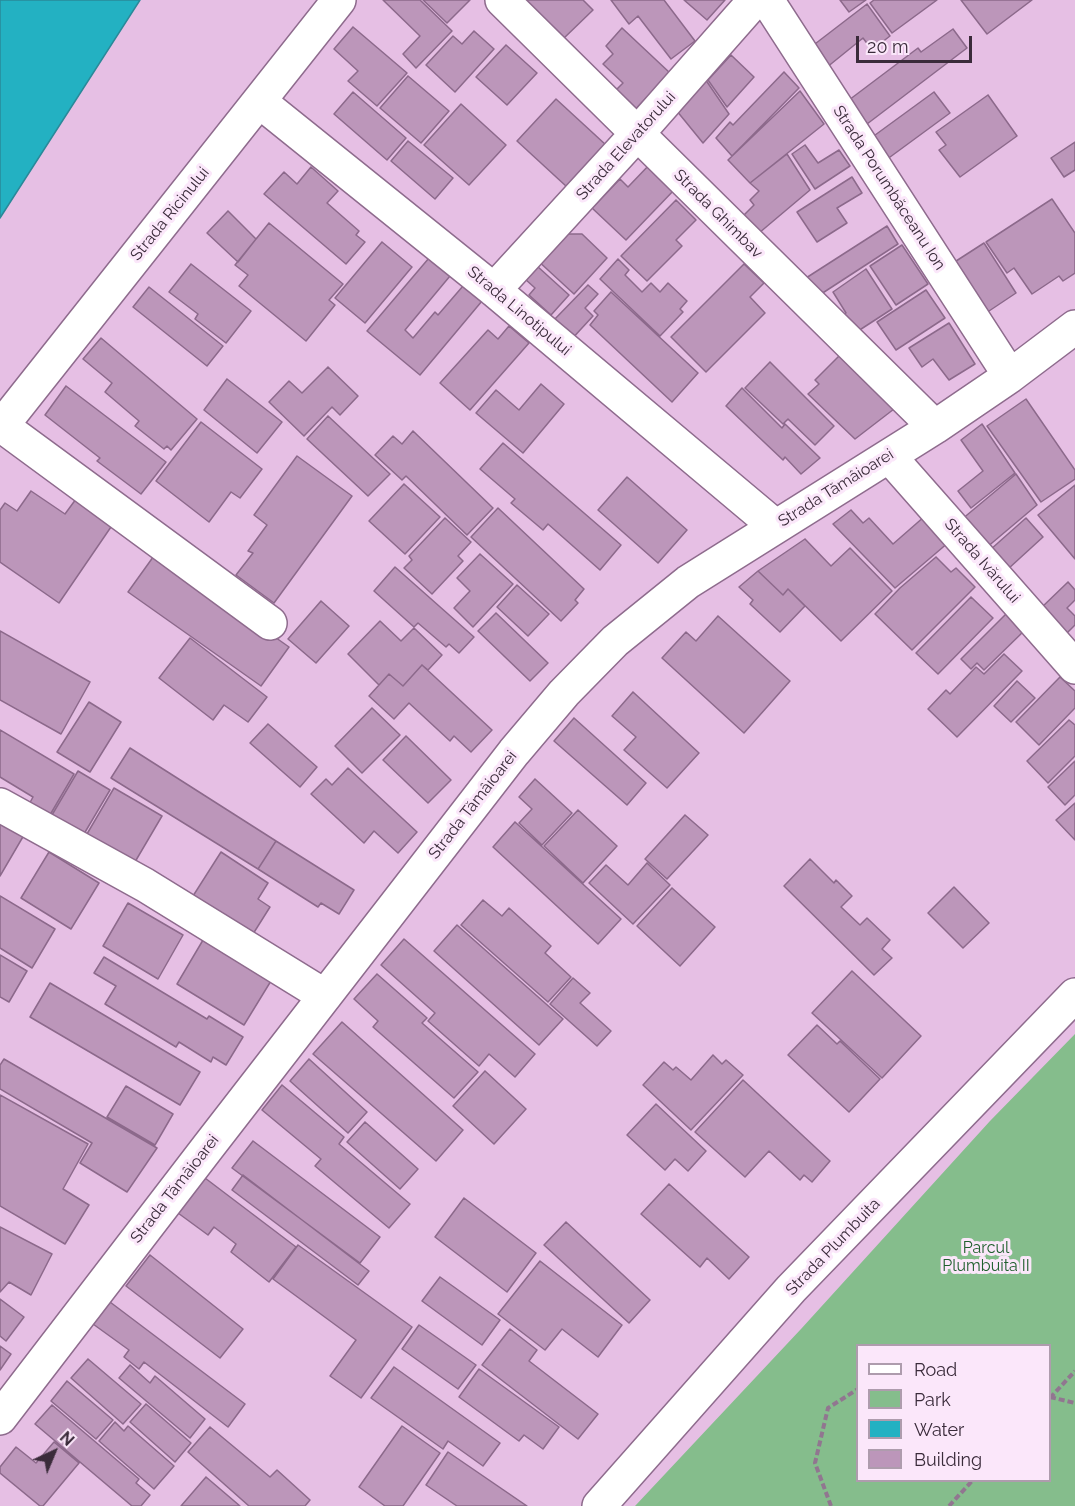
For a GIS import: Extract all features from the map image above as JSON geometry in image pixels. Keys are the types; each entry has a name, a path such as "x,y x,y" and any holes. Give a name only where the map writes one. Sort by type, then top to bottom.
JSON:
{"street":[{"name":"Strada Ricinului","path":"1,427 339,0"},
{"name":"Strada Ghimbav","path":"502,0 934,427"},
{"name":"Strada Elevatorului","path":"494,290 637,134 755,0"},
{"name":"Strada Porumbăceanu Ion","path":"767,0 1010,376"},
{"name":"Strada Linotipului","path":"260,101 494,290 775,526"},
{"name":"Strada Tămâioarei","path":"0,1418 507,762 564,693 615,641 688,582 934,427 1010,376 1075,327"},
{"path":"1,427 270,623"},
{"name":"Strada Ivărului","path":"889,456 1075,667"},
{"path":"0,805 145,885 326,996"},
{"name":"Strada Plumbuita","path":"599,1506 791,1289 1075,995"}],"path":[{"path":"1051,1396 1075,1371"},
{"path":"831,1506 815,1463 828,1408 856,1390"},
{"path":"1051,1397 1075,1403"},
{"path":"949,1506 971,1482"}],"green space":[{"name":"Parcul Plumbuita II","path":"1075,1034 1075,1506 635,1506 801,1329 990,1121"}],"water":[{"path":"0,0 140,0 0,218"}],"building":[{"path":"383,0 420,0 452,31 416,68 403,54 420,36"},
{"path":"423,0 470,0 447,23"},
{"path":"524,0 583,0 593,10 562,40"},
{"path":"611,0 664,0 695,41 671,59 638,16 629,24"},
{"path":"684,0 725,0 707,20"},
{"path":"840,0 866,0 849,12"},
{"path":"874,0 937,0 892,33 870,3"},
{"path":"961,0 1032,0 987,34"},
{"path":"867,4 890,36 872,50 863,38 826,68 811,47"},
{"path":"353,27 407,73 377,106 348,81 358,71 334,49"},
{"path":"622,28 670,73 630,115 610,96 623,83 603,64 613,54 606,46"},
{"path":"953,29 967,48 867,124 849,100 918,48 921,52"},
{"path":"474,31 494,49 455,92 426,65 453,36 462,44"},
{"path":"506,45 537,73 507,105 476,77"},
{"path":"731,55 754,77 727,107 708,80"},
{"path":"784,72 799,88 732,156 716,138 730,122 733,125"},
{"path":"701,73 729,114 703,143 672,105"},
{"path":"408,76 449,111 421,143 380,108"},
{"path":"800,91 824,124 750,183 728,160"},
{"path":"353,92 406,138 387,160 334,114"},
{"path":"934,92 950,113 886,160 871,138"},
{"path":"988,95 1017,136 960,177 939,150 946,145 936,132"},
{"path":"556,99 606,145 567,187 517,141"},
{"path":"461,104 506,145 469,185 424,145"},
{"path":"408,141 453,178 435,199 391,161"},
{"path":"1075,142 1075,170 1064,177 1051,158"},
{"path":"805,145 818,163 839,150 850,166 815,189 792,154"},
{"path":"787,154 810,190 759,233 743,216 754,205 750,200 759,191 750,183"},
{"path":"651,163 676,188 626,240 592,208 620,179 628,187"},
{"path":"311,167 338,191 327,203 359,231 356,235 365,242 346,264 264,194 284,172 297,184"},
{"path":"852,177 862,193 837,208 847,223 817,242 797,212"},
{"path":"1052,199 1075,233 1075,273 1063,281 1059,276 1032,294 1014,268 1007,273 986,242"},
{"path":"676,200 696,220 676,240 682,246 647,281 621,256"},
{"path":"228,211 256,239 238,262 207,233"},
{"path":"269,223 343,284 329,300 335,305 306,341 239,286 248,275 235,265"},
{"path":"887,226 898,244 818,296 806,278"},
{"path":"559,234 582,234 607,258 574,294 536,259"},
{"path":"382,242 412,267 365,323 335,298"},
{"path":"984,243 1016,293 986,313 953,263"},
{"path":"902,245 928,284 896,305 870,266"},
{"path":"429,258 450,276 405,330 413,338 435,312 438,315 463,286 482,301 420,375 367,331"},
{"path":"618,259 629,270 625,275 642,292 651,283 660,292 668,283 687,301 680,309 683,312 660,336 600,279"},
{"path":"191,264 251,311 226,343 195,319 198,314 169,292"},
{"path":"744,264 764,283 750,297 765,313 706,372 671,337"},
{"path":"537,266 569,295 551,315 529,295 535,288 525,279"},
{"path":"866,269 892,309 855,333 843,315 846,313 833,292"},
{"path":"588,285 598,294 585,308 593,316 570,341 551,323"},
{"path":"149,287 223,346 207,366 133,307"},
{"path":"926,290 945,318 896,350 877,322"},
{"path":"611,292 698,373 672,402 590,325 598,315 594,311"},
{"path":"949,323 975,364 949,380 933,359 922,367 909,348"},
{"path":"509,326 529,343 470,410 440,383 488,330 498,339"},
{"path":"101,338 197,419 171,450 167,446 164,449 135,426 139,421 105,392 112,383 83,359"},
{"path":"840,355 894,409 855,439 808,394 819,384 815,380"},
{"path":"770,362 834,426 815,445 788,419 783,424 745,388"},
{"path":"328,367 358,396 340,415 332,407 304,436 269,402 289,381 302,393"},
{"path":"227,379 282,422 257,453 204,410"},
{"path":"541,384 564,404 523,453 476,413 496,390 519,410"},
{"path":"66,386 166,462 141,494 97,461 100,458 45,415"},
{"path":"742,388 782,428 785,424 820,458 801,474 785,457 783,460 726,406"},
{"path":"1026,399 1075,470 1075,479 1041,502 987,426"},
{"path":"328,416 390,474 368,496 307,439"},
{"path":"201,422 262,469 240,498 231,492 209,522 156,481"},
{"path":"982,424 1015,473 971,508 958,491 983,471 961,440"},
{"path":"413,431 493,508 467,535 406,476 402,480 375,455 393,436 402,444"},
{"path":"503,443 621,545 600,570 548,524 543,530 511,503 515,499 480,469"},
{"path":"297,456 352,496 274,603 236,575 253,553 248,551 267,525 254,515"},
{"path":"1016,474 1037,505 986,548 961,520"},
{"path":"627,477 687,530 658,563 598,510"},
{"path":"404,484 440,517 405,554 369,521"},
{"path":"1075,485 1075,559 1038,515"},
{"path":"31,491 65,514 76,499 113,524 59,603 0,562 0,510 5,503 17,511"},
{"path":"498,508 584,589 575,600 578,603 561,621 471,537"},
{"path":"851,510 863,523 869,518 893,544 925,516 949,542 895,588 833,524"},
{"path":"445,518 471,542 458,556 463,561 432,594 404,568 412,560 409,556"},
{"path":"1026,518 1043,537 1008,569 990,550"},
{"path":"805,539 831,566 850,548 892,591 841,641 788,589 783,595 758,571"},
{"path":"156,553 289,647 261,686 128,592"},
{"path":"480,554 513,584 473,627 454,608 470,591 457,578"},
{"path":"936,557 951,572 956,568 975,587 912,650 875,614 900,588"},
{"path":"395,567 474,637 459,653 449,644 446,647 418,623 414,627 374,591"},
{"path":"758,571 783,595 788,589 805,606 780,632 750,604 753,600 739,587"},
{"path":"1068,582 1075,590 1075,600 1067,608 1075,616 1075,625 1065,635 1040,609"},
{"path":"517,585 549,614 528,636 497,607"},
{"path":"971,597 993,618 938,674 916,653"},
{"path":"321,601 349,626 316,663 288,639"},
{"path":"1010,610 1027,628 984,670 977,663 971,669 961,659"},
{"path":"496,613 548,663 530,681 478,631"},
{"path":"718,616 790,681 744,733 662,658 686,632 696,641"},
{"path":"380,621 401,641 414,628 442,655 428,670 422,665 403,686 389,674 379,685 348,654"},
{"path":"0,631 90,682 61,734 0,700"},
{"path":"190,638 267,697 248,722 224,705 213,720 159,678"},
{"path":"1004,654 1022,671 957,737 928,709 946,690 950,694 976,667 984,674"},
{"path":"422,665 492,730 471,752 454,736 450,741 409,703 394,719 369,696 389,674 403,686"},
{"path":"1060,677 1075,691 1075,708 1039,745 1016,722"},
{"path":"1017,681 1035,698 1011,722 994,706"},
{"path":"633,692 699,753 667,788 624,750 636,737 612,716"},
{"path":"89,702 121,722 90,772 57,752"},
{"path":"372,708 400,735 362,773 335,746"},
{"path":"574,718 646,783 627,805 554,741"},
{"path":"1069,720 1075,725 1075,756 1048,783 1027,761"},
{"path":"268,724 317,767 300,787 250,743"},
{"path":"0,730 74,774 47,820 27,808 33,797 0,777"},
{"path":"406,736 451,780 428,803 383,760"},
{"path":"130,748 276,841 258,869 111,778"},
{"path":"1075,761 1075,795 1065,805 1048,787"},
{"path":"348,768 417,832 398,853 374,831 364,843 311,794 326,779 332,785"},
{"path":"78,771 110,790 81,839 49,820"},
{"path":"535,779 572,813 542,845 519,823 532,809 519,797"},
{"path":"114,788 162,816 132,867 84,839"},
{"path":"1075,803 1075,840 1056,820"},
{"path":"578,810 617,846 583,883 544,846"},
{"path":"685,815 708,835 667,879 645,859"},
{"path":"0,821 24,835 0,876"},
{"path":"515,822 621,919 598,944 493,847"},
{"path":"276,841 354,890 339,914 321,903 318,907 258,869"},
{"path":"49,852 99,883 71,929 21,898"},
{"path":"221,852 268,883 258,899 270,907 253,934 193,896"},
{"path":"810,859 834,883 836,880 852,896 841,907 860,925 867,918 890,940 882,949 892,958 874,975 784,886"},
{"path":"647,863 670,885 633,924 589,883 606,865 628,885"},
{"path":"954,887 989,923 963,948 928,913"},
{"path":"672,888 715,927 680,966 637,926"},
{"path":"0,896 55,929 32,968 0,948"},
{"path":"483,900 502,916 509,908 551,946 545,953 571,977 548,1002 461,925"},
{"path":"128,903 183,935 158,979 103,946"},
{"path":"457,925 563,1019 539,1045 434,951"},
{"path":"206,935 274,976 244,1025 177,984"},
{"path":"404,939 535,1054 515,1077 489,1054 479,1066 428,1021 435,1013 381,965"},
{"path":"0,955 27,971 9,1002 0,997"},
{"path":"104,957 207,1019 209,1016 243,1037 226,1065 213,1057 211,1062 179,1042 176,1047 105,1004 116,986 94,973"},
{"path":"852,971 921,1036 882,1078 812,1013"},
{"path":"377,974 427,1018 422,1023 478,1072 454,1098 373,1027 378,1021 354,999"},
{"path":"573,978 590,993 580,1003 611,1031 597,1046 550,1004"},
{"path":"50,983 200,1072 180,1105 30,1017"},
{"path":"342,1022 463,1130 436,1161 313,1054"},
{"path":"817,1025 837,1044 840,1041 880,1079 849,1112 788,1055"},
{"path":"713,1055 722,1064 726,1060 743,1075 691,1130 643,1085 664,1062 673,1070 676,1067 691,1080"},
{"path":"4,1059 157,1148 127,1192 80,1163 92,1143 0,1089 0,1065"},
{"path":"309,1059 367,1112 348,1133 290,1081"},
{"path":"485,1071 526,1109 494,1144 453,1106"},
{"path":"743,1080 830,1161 812,1182 804,1175 800,1180 769,1151 745,1177 695,1132"},
{"path":"282,1085 344,1137 339,1144 410,1204 389,1228 315,1166 321,1159 262,1110"},
{"path":"126,1086 173,1114 155,1145 107,1117"},
{"path":"0,1095 88,1144 63,1189 89,1205 65,1244 0,1206"},
{"path":"656,1104 706,1151 688,1171 675,1159 665,1170 627,1135"},
{"path":"365,1122 418,1169 400,1189 347,1142"},
{"path":"253,1141 380,1237 360,1263 232,1168"},
{"path":"243,1175 369,1271 358,1285 232,1190"},
{"path":"205,1178 296,1247 269,1282 231,1252 236,1244 214,1227 208,1235 178,1213"},
{"path":"669,1184 749,1257 729,1279 707,1258 700,1267 641,1214"},
{"path":"464,1198 536,1253 507,1292 435,1237"},
{"path":"566,1222 650,1300 629,1323 544,1245"},
{"path":"0,1227 52,1254 31,1295 9,1282 0,1292"},
{"path":"298,1245 412,1327 361,1398 330,1376 356,1340 273,1279"},
{"path":"150,1255 243,1329 220,1358 126,1286"},
{"path":"540,1261 622,1325 598,1357 562,1329 545,1350 498,1314"},
{"path":"440,1277 500,1320 482,1345 422,1301"},
{"path":"0,1299 24,1317 6,1341 0,1336"},
{"path":"110,1302 245,1404 228,1427 144,1362 139,1369 124,1357 129,1350 93,1324"},
{"path":"419,1325 476,1365 458,1389 402,1349"},
{"path":"510,1329 537,1350 529,1361 598,1414 578,1439 482,1365"},
{"path":"0,1346 11,1354 0,1370"},
{"path":"88,1359 141,1404 123,1424 71,1378"},
{"path":"130,1365 150,1383 155,1376 205,1419 190,1438 119,1378"},
{"path":"394,1367 500,1443 483,1466 448,1441 443,1449 371,1398"},
{"path":"479,1369 559,1427 543,1449 524,1435 519,1441 459,1397"},
{"path":"67,1381 113,1420 96,1439 51,1401"},
{"path":"146,1404 191,1443 175,1462 130,1422"},
{"path":"52,1405 139,1479 136,1483 150,1495 141,1506 132,1506 35,1424"},
{"path":"115,1422 124,1431 128,1426 174,1466 154,1489 99,1441"},
{"path":"402,1426 440,1453 403,1506 385,1506 359,1487"},
{"path":"210,1427 270,1477 277,1470 310,1500 305,1506 249,1506 188,1452"},
{"path":"54,1442 79,1463 43,1506 40,1506 0,1473 0,1467 16,1447 36,1463"},
{"path":"448,1452 527,1506 457,1506 426,1485"},
{"path":"206,1477 240,1506 181,1506"}]}
